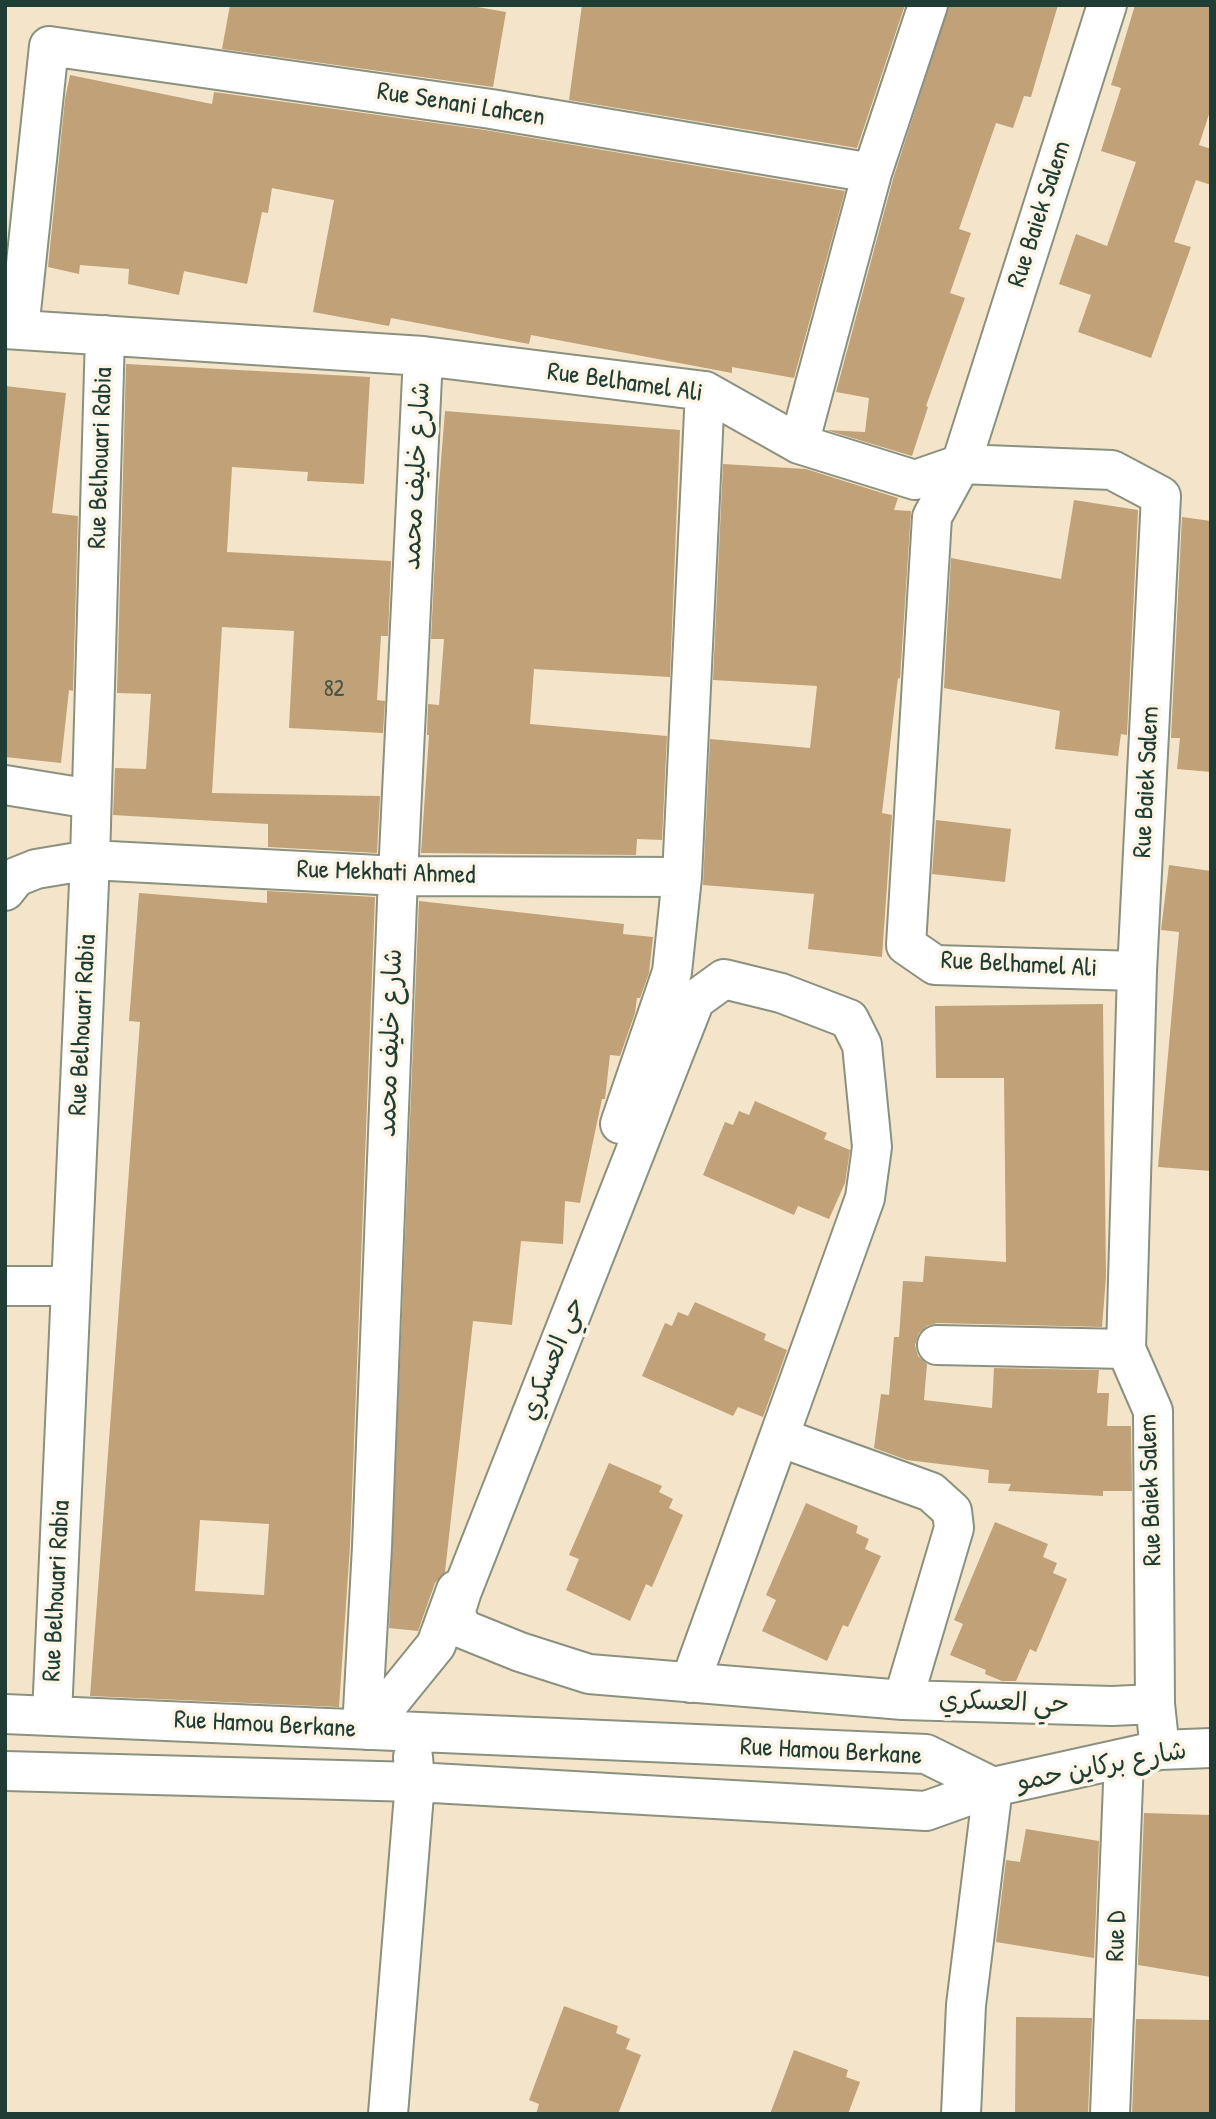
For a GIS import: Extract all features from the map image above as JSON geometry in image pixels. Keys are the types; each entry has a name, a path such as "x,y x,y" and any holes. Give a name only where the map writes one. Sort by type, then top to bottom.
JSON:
{"street":[{"path":"799,444 872,173 928,5"},
{"name":"Rue Baiek Salem","path":"1107,5 961,464 1112,470 1161,496 1137,971 1126,1349 1153,1411 1155,1704 1160,1750"},
{"name":"Rue Senani Lahcen","path":"12,329 49,46 491,109 872,173"},
{"name":"Rue Belhamel Ali","path":"12,329 423,356 705,391 799,444 915,480 961,464"},
{"name":"Rue Belhouari Rabia","path":"52,1715 90,860 105,335"},
{"name":"شارع خليف محمد","path":"365,1730 398,876 423,356"},
{"path":"365,1730 436,1645 575,1256 672,972 682,877 705,391"},
{"name":"Rue Belhamel Ali","path":"961,464 932,517 906,945 935,965 1137,971"},
{"path":"5,785 91,799"},
{"name":"Rue Mekhati Ahmed","path":"5,891 16,877 36,869 90,860 398,876 682,877"},
{"name":"حي العسكري","path":"779,1437 865,1198 872,1147 862,1045 849,1019 781,993 724,979 695,1000 455,1613 463,1629 520,1652 589,1674 903,1700 1112,1706 1155,1704"},
{"path":"5,1286 71,1286"},
{"path":"937,1345 1126,1349"},
{"path":"690,1682 779,1437 931,1492 952,1511 954,1528 903,1700"},
{"name":"Rue Hamou Berkane","path":"5,1714 926,1754 993,1787"},
{"path":"388,2114 415,1782 412,1732"},
{"name":"شارع بركاين حمو","path":"993,1787 1160,1750 1211,1748"},
{"name":"Rue D","path":"1110,2114 1124,1759"},
{"name":"Rue Hamou Berkane","path":"5,1772 415,1782 926,1811 993,1787"},
{"path":"961,2114 966,2005 993,1787"}],"building":[{"path":"230,5 466,5 506,12 493,87 222,49"},
{"path":"582,5 905,5 857,148 569,100"},
{"path":"949,5 1058,5 1031,97 1024,96 1013,128 996,123 959,229 971,233 950,293 965,298 926,406 928,407 912,456 826,430 865,432 869,398 836,392 893,179"},
{"path":"1135,5 1211,5 1211,108 1199,145 1211,149 1211,185 1196,180 1174,242 1191,247 1151,358 1078,332 1091,295 1059,284 1076,234 1107,246 1136,162 1101,151 1121,88 1111,85"},
{"path":"70,75 212,104 214,92 485,130 845,191 794,378 732,367 732,373 531,335 529,344 391,318 389,326 313,312 334,200 272,188 268,213 262,212 247,284 184,271 179,295 128,284 129,269 80,265 79,274 48,267 65,99"},
{"path":"126,364 370,377 364,484 307,481 308,472 232,467 227,552 391,561 388,636 381,636 377,700 385,701 383,733 289,728 294,631 222,627 212,793 380,796 377,853 268,847 268,824 113,815 115,768 146,769 151,694 117,693"},
{"path":"5,386 66,393 52,513 78,516 73,691 69,690 61,763 5,757"},
{"path":"445,411 680,430 670,677 534,669 530,724 667,736 662,840 637,839 636,855 421,853 429,735 428,704 439,705 444,639 431,639"},
{"path":"723,464 806,469 898,498 894,510 911,511 900,679 898,678 882,813 892,815 882,957 808,949 814,894 703,885 710,739 810,748 817,686 713,680"},
{"path":"1074,500 1138,510 1127,735 1121,734 1118,756 1055,749 1060,711 944,688 951,558 1061,579"},
{"path":"1182,517 1211,521 1211,772 1177,769 1180,738 1171,738"},
{"path":"936,820 1011,829 1005,882 932,874"},
{"path":"1169,865 1211,871 1211,1171 1158,1167 1179,932 1161,930"},
{"path":"267,891 375,897 350,1546 339,1707 90,1696 140,1022 129,1021 139,893 267,903","holes":["200,1520 269,1524 264,1595 195,1591"]},
{"path":"419,901 624,924 623,934 653,937 649,973 640,998 637,998 635,1013 620,1056 610,1055 605,1099 602,1099 580,1203 565,1201 563,1244 521,1241 512,1325 473,1321 445,1572 435,1583 418,1631 389,1628"},
{"path":"1103,1004 1106,1277 1102,1327 937,1323 927,1326 919,1333 915,1345 918,1356 927,1364 924,1400 992,1408 994,1368 1099,1370 1097,1393 1109,1393 1107,1426 1131,1426 1132,1491 1103,1491 1103,1496 1008,1491 1011,1484 988,1483 989,1470 907,1460 874,1448 881,1394 889,1395 894,1337 899,1337 903,1281 923,1282 925,1256 1006,1262 1004,1078 936,1078 935,1006"},
{"path":"755,1101 827,1133 824,1139 850,1150 845,1183 829,1219 798,1206 794,1215 703,1175 725,1122 733,1125 739,1111 749,1115"},
{"path":"695,1302 766,1334 764,1340 787,1350 763,1417 738,1407 733,1416 642,1376 665,1323 672,1326 678,1312 688,1316"},
{"path":"609,1463 662,1486 659,1492 673,1499 669,1508 683,1515 652,1587 646,1584 630,1621 566,1590 579,1559 569,1555"},
{"path":"806,1503 858,1526 856,1533 869,1539 865,1549 881,1556 848,1627 843,1625 827,1661 762,1631 776,1600 766,1595"},
{"path":"995,1522 1048,1544 1043,1557 1057,1563 1053,1573 1067,1579 1036,1652 1030,1649 1016,1681 1002,1681 985,1674 986,1670 950,1655 963,1624 954,1620"},
{"path":"1144,1813 1211,1815 1211,1977 1138,1965"},
{"path":"1026,1829 1099,1841 1094,1958 996,1942 1006,1860 1020,1862"},
{"path":"564,2006 618,2026 616,2033 630,2039 626,2049 641,2055 618,2114 536,2114 539,2104 529,2100"},
{"path":"1016,2017 1092,2018 1088,2114 1015,2114"},
{"path":"1136,2019 1211,2020 1211,2114 1132,2114"},
{"path":"794,2050 848,2070 846,2077 860,2082 848,2114 770,2114"}]}
